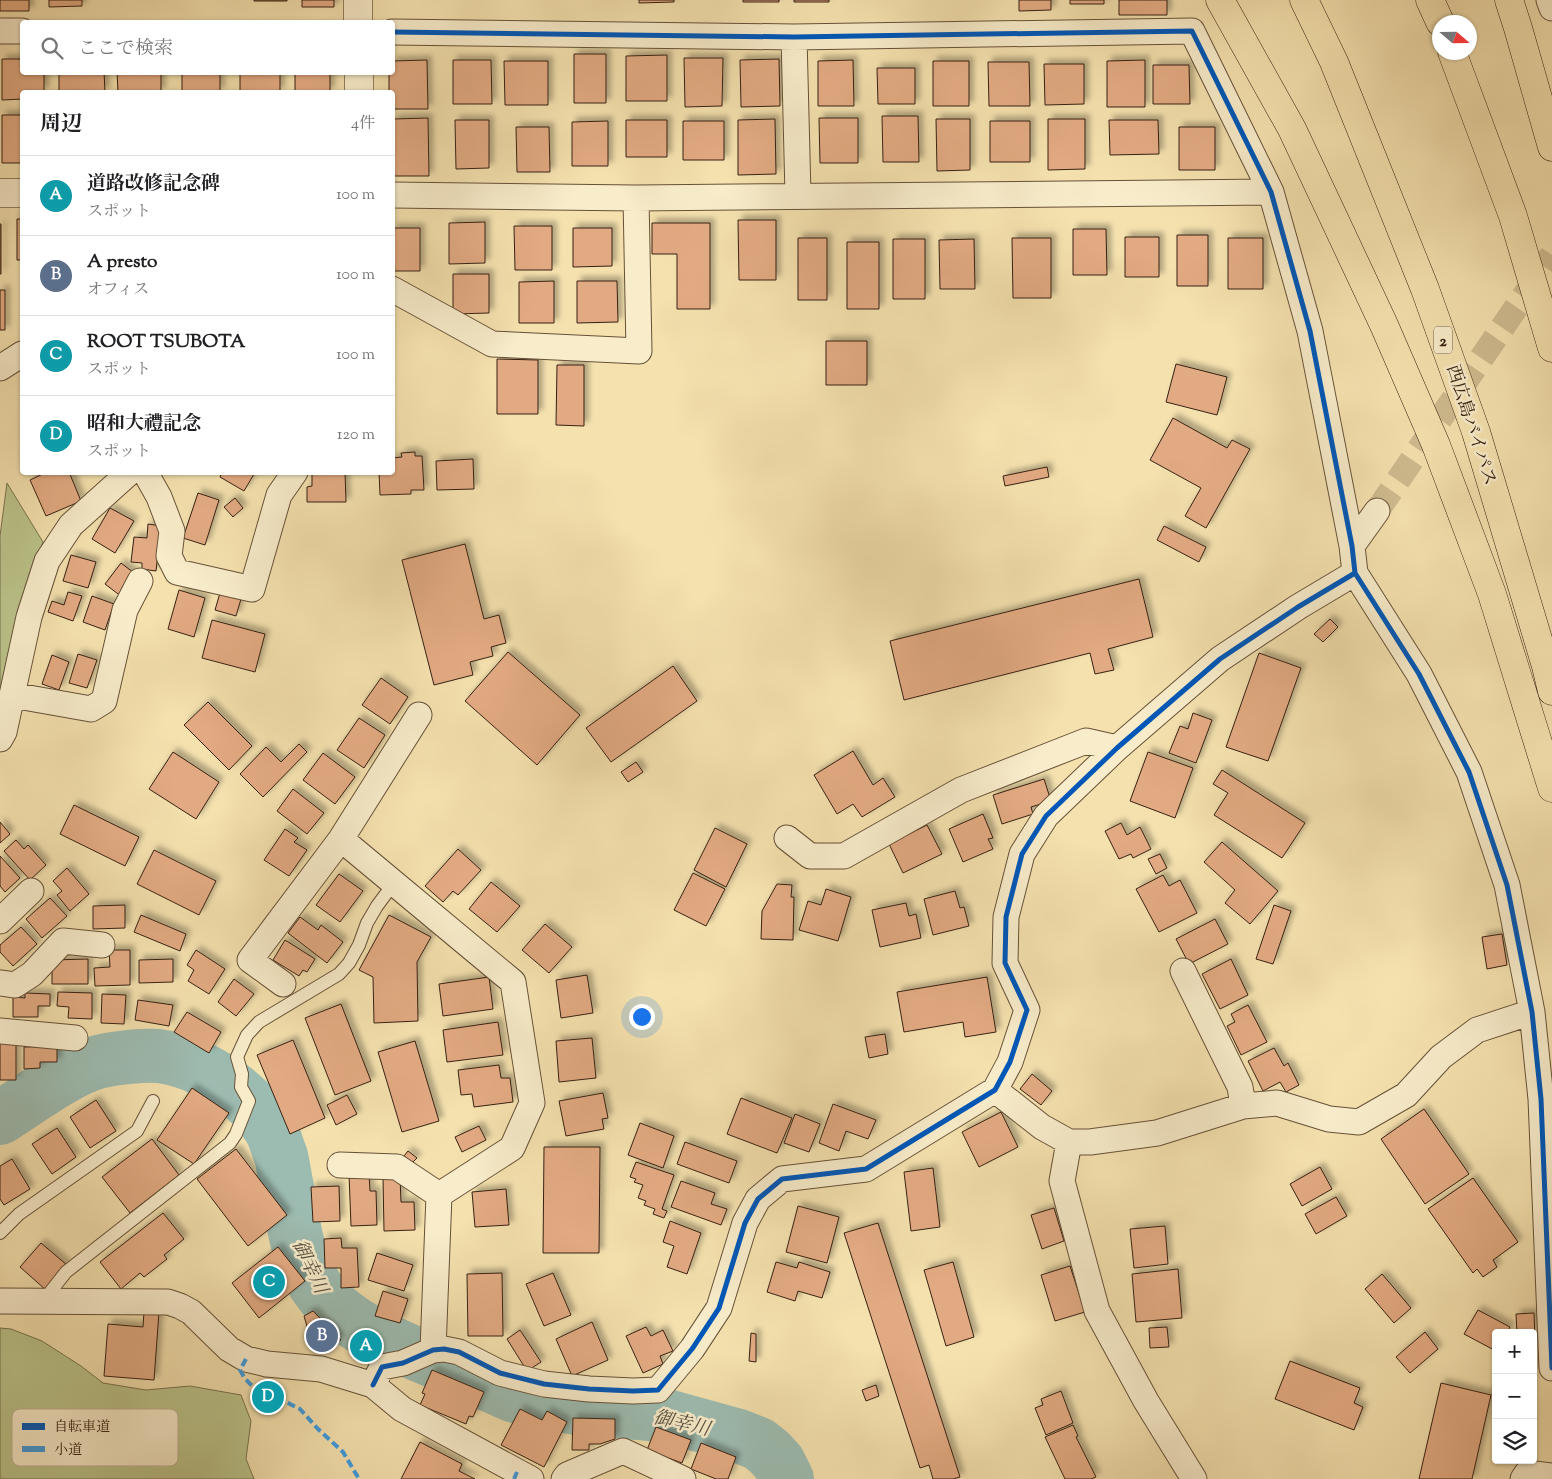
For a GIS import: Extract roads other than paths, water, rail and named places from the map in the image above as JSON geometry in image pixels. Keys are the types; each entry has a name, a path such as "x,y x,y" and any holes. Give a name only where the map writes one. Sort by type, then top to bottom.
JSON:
{"highway":[{"path":"1220,0 1292,129 1384,325 1432,437 1492,594 1552,788"},
{"name":"西広島バイパス","path":"1304,0 1334,62 1425,289 1454,369 1476,432 1552,691"},
{"path":"1430,0 1437,15"},
{"path":"1509,0 1552,147"},
{"path":"1455,60 1513,216 1552,348"}],"street":[{"path":"358,0 358,20"},
{"path":"1548,0 1552,8"},
{"path":"0,31 20,31"},
{"path":"395,32 794,37 1192,31 1271,192 1310,331 1352,546 1355,573 1419,674 1469,772 1507,885 1532,1012 1541,1099 1552,1367"},
{"path":"794,37 798,195"},
{"path":"358,75 359,90"},
{"path":"0,192 20,193"},
{"path":"395,195 636,198 1271,192"},
{"path":"395,291 492,344 639,351 636,198"},
{"path":"0,368 20,355"},
{"path":"147,475 159,497 172,531 169,556 178,572 252,589 279,495 293,475"},
{"path":"0,739 4,732 29,617 47,561 71,524 116,478"},
{"path":"1352,546 1377,511"},
{"path":"373,1385 382,1367 403,1363 431,1351 444,1349 460,1352 500,1373 544,1384 589,1389 658,1390 692,1349 718,1308 745,1223 758,1199 782,1179 866,1169 995,1090 1010,1062 1027,1010 1005,962 1006,917 1022,854 1046,816 1117,748 1220,659 1298,607 1355,573"},
{"path":"12,695 91,709 104,701 125,610 140,580"},
{"path":"282,984 250,960 341,839 419,715"},
{"path":"787,838 810,856 844,856 961,790 1086,741 1117,748"},
{"path":"341,839 513,982 532,1103 512,1148 438,1195"},
{"path":"0,921 31,891"},
{"path":"0,983 15,985 32,974 62,942 102,945"},
{"path":"1183,971 1240,1087 1243,1106"},
{"path":"995,1090 1042,1127 1069,1142 1090,1142 1156,1133 1243,1106 1277,1103 1329,1119 1359,1122 1406,1095 1441,1057 1477,1030 1532,1012"},
{"path":"0,1030 75,1038"},
{"path":"1069,1142 1062,1181 1097,1311 1146,1401 1194,1479"},
{"path":"340,1165 398,1167 438,1195"},
{"path":"431,1351 438,1195"},
{"path":"0,1301 168,1302 180,1306 191,1312 229,1349 246,1359 267,1364 321,1369 373,1385 402,1409 531,1479"},
{"path":"564,1479 567,1475 624,1451 683,1479"},
{"path":"1523,1479 1527,1474 1552,1476"}],"lane":[{"path":"50,1301 52,1291 66,1272 230,1143 236,1134 249,1101 242,1087 242,1074 237,1057 248,1035 259,1022 339,974 359,945 377,906 394,883"},
{"path":"0,1234 19,1214 137,1131 153,1101"}],"waterway":[{"name":"御幸川","path":"0,1118 61,1079 98,1062 128,1057 158,1056 192,1065 225,1082 253,1106 273,1134 281,1156 297,1240 306,1267 320,1292 346,1317 395,1345 512,1395 529,1400 577,1408 663,1415 739,1436 759,1444 769,1452 779,1463 787,1479"}],"tunnel":[{"path":"1377,511 1552,255"}],"place":[{"name":"ROOT TSUBOTA","path":"269,1282"},
{"name":"A presto","path":"322,1336"},
{"name":"道路改修記念碑","path":"366,1346"},
{"name":"昭和大禮記念","path":"268,1397"}]}
